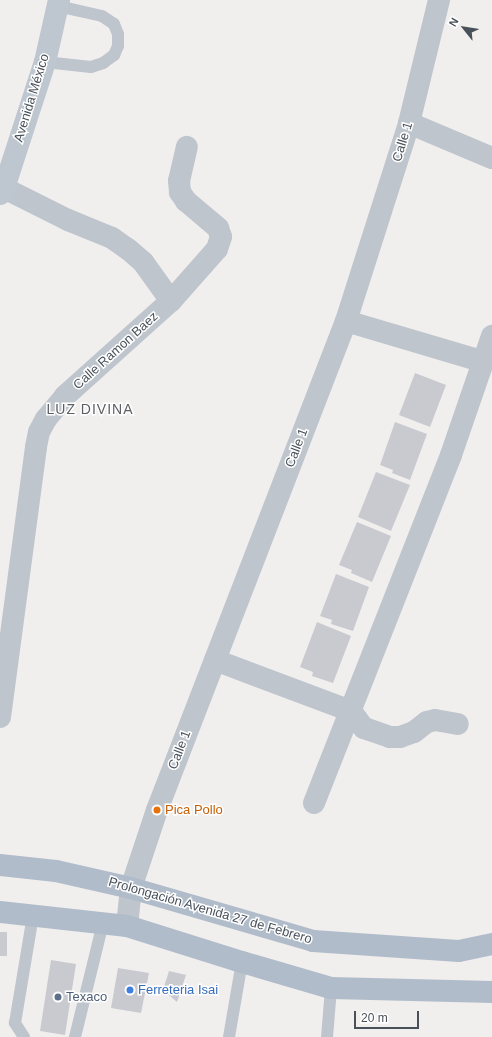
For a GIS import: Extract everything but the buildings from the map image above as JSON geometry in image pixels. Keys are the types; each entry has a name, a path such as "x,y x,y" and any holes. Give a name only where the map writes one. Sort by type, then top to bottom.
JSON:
{"main road":[{"name":"Prolongación Avenida 27 de Febrero","path":"0,865 56,870 131,888 313,941 458,950 492,944"},
{"path":"0,912 127,926 331,988 492,992"}],"street":[{"name":"Calle 1","path":"127,926 131,888 157,810 346,321 409,123 439,0"},
{"name":"Avenida México","path":"2,191 45,62 58,3"},
{"path":"409,123 492,158"},
{"name":"Calle Ramon Baez","path":"0,717 35,454 40,432 46,419 65,396 171,301 217,249 221,237 218,228 186,202 180,192 179,181 187,147"},
{"path":"2,191 112,238 143,262 171,301"},
{"path":"346,321 484,362"},
{"path":"314,802 451,455 492,336"},
{"path":"215,660 351,711 364,728 390,737 400,737 427,722 435,720 458,724"}],"lane":[{"path":"45,62 92,67 104,63 114,55 118,46 118,34 114,24 102,16 58,3"},
{"path":"24,1037 15,1023 33,916"},
{"path":"75,1037 103,923"},
{"path":"229,1037 242,962"},
{"path":"327,1037 331,988"}],"place":[{"name":"Pica Pollo","path":"157,810"},
{"name":"Ferreteria Isai","path":"130,990"},
{"name":"Texaco","path":"58,997"}],"district":[{"name":"LUZ DIVINA","path":"90,409"}]}
